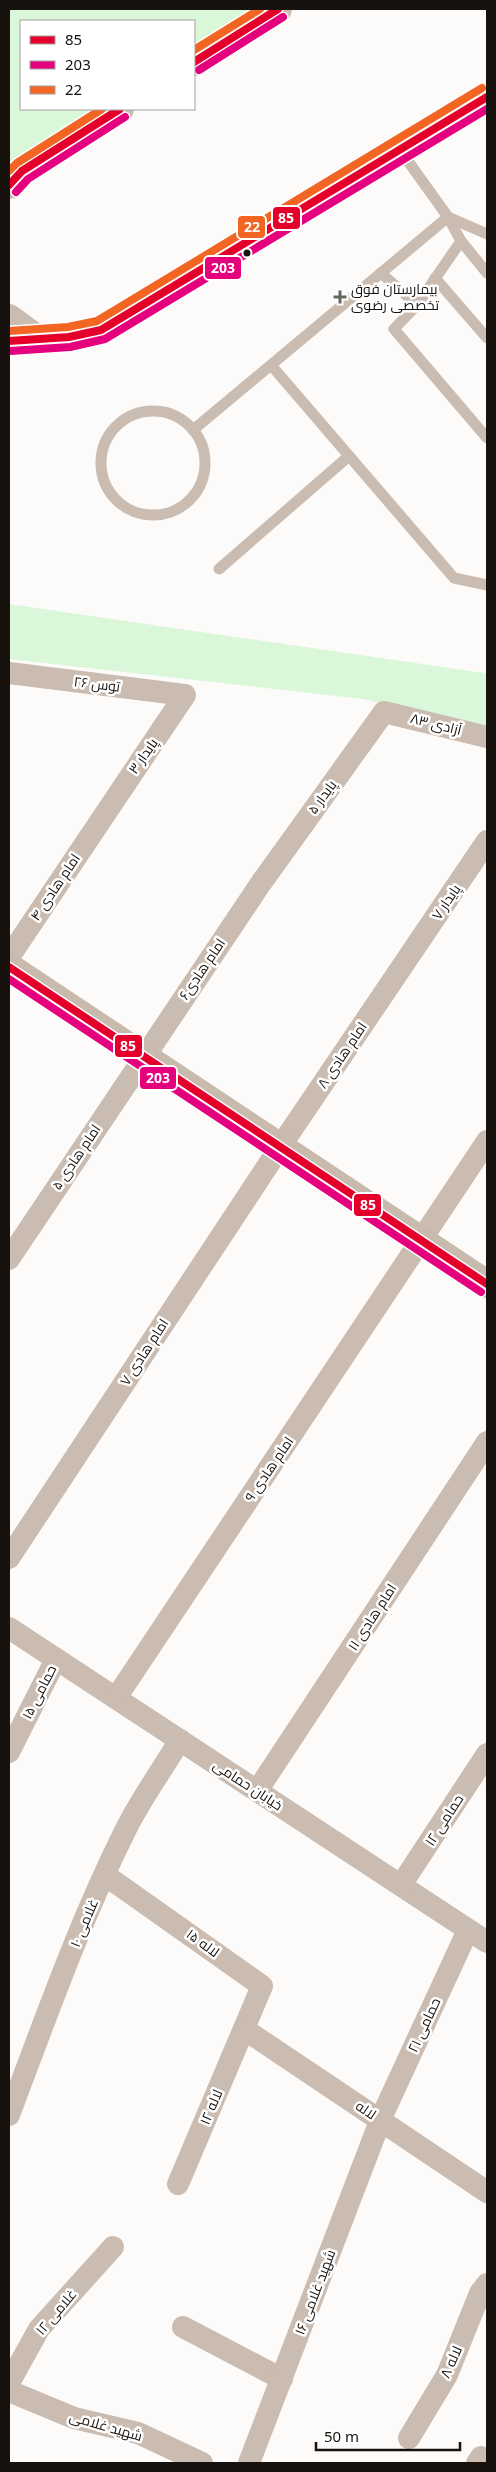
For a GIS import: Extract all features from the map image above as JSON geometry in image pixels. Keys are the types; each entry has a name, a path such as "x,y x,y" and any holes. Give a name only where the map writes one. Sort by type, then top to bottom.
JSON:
{"main road":[{"path":"9,967 487,1284"}],"street":[{"path":"195,61 278,9"},
{"path":"9,341 69,337 101,330 487,97"},
{"path":"9,185 22,171 118,110"},
{"path":"9,318 39,340"},
{"name":"توس ۲۶","path":"9,673 185,695"},
{"name":"پایدار ۳","path":"101,817 185,695"},
{"name":"آزادی ۸۳","path":"384,712 487,737"},
{"name":"پایدار ۵","path":"260,883 384,712"},
{"name":"امام هادی ۴","path":"9,957 101,817"},
{"name":"پایدار ۷","path":"405,963 487,841"},
{"name":"امام هادی۶","path":"143,1056 260,883"},
{"name":"امام هادی ۸","path":"280,1147 405,963"},
{"name":"امام هادی ۵","path":"9,1259 143,1056"},
{"name":"امام هادی ۹","path":"116,1698 487,1141"},
{"name":"امام هادی ۷","path":"9,1558 280,1147"},
{"name":"امام هادی ۱۱","path":"257,1791 487,1442"},
{"name":"خیابان حمامی","path":"9,1628 487,1942"},
{"name":"حمامی ۱۵","path":"9,1752 56,1659"},
{"name":"غلامی ۱۰","path":"9,2115 79,1932 126,1829 180,1740"},
{"name":"حمامی ۱۲","path":"401,1885 487,1754"},
{"name":"لاله ۱۵","path":"105,1875 262,1986 244,2029"},
{"name":"حمامی ۲۱","path":"380,2120 468,1930"},
{"name":"لاله","path":"244,2029 487,2192"},
{"name":"لاله ۱۲","path":"178,2184 244,2029"},
{"name":"شهید غلامی ۱۶","path":"249,2463 380,2120"},
{"name":"غلامی ۱۲","path":"9,2383 39,2329 113,2247"},
{"name":"لاله ۸","path":"410,2438 447,2375 480,2293 487,2284"},
{"path":"183,2327 282,2379"},
{"name":"شهید غلامی","path":"9,2391 74,2418 138,2433 202,2463"}],"lane":[{"path":"400,150 411,162 448,217 461,241 487,273"},
{"path":"448,217 487,234"},
{"path":"193,430 448,217"},
{"path":"461,241 417,305 394,329 487,438"},
{"path":"381,273 417,305"},
{"path":"435,278 487,338"},
{"path":"271,365 454,578 487,586"},
{"path":"158,412 181,419 193,430 202,444 205,460 204,476 197,491 186,503 164,514 140,514 125,508 113,496 104,482 101,467 102,450 108,435 119,423 134,414 158,412"},
{"path":"219,569 349,456"}],"green space":[{"path":"9,9 255,9 195,46 195,20 20,20 20,110 94,110 9,164"},
{"path":"9,604 484,673 487,674 487,728 363,699 9,659"}],"transit line":[{"name":"22","path":"195,49 260,9"},
{"name":"85","path":"195,61 278,9"},
{"name":"203","path":"199,70 283,17"},
{"name":"22","path":"9,331 68,327 97,321 482,88"},
{"name":"85","path":"9,341 69,337 101,330 487,97"},
{"name":"203","path":"10,351 70,347 105,339 487,109"},
{"name":"22","path":"9,171 17,163 100,110"},
{"name":"85","path":"9,185 22,171 118,110"},
{"name":"203","path":"16,192 28,179 125,117"},
{"name":"85","path":"9,967 487,1284"},
{"name":"203","path":"9,979 481,1292"}],"place":[{"name":"بیمارستان فوق تخصصی رضوی","path":"340,297"}]}
